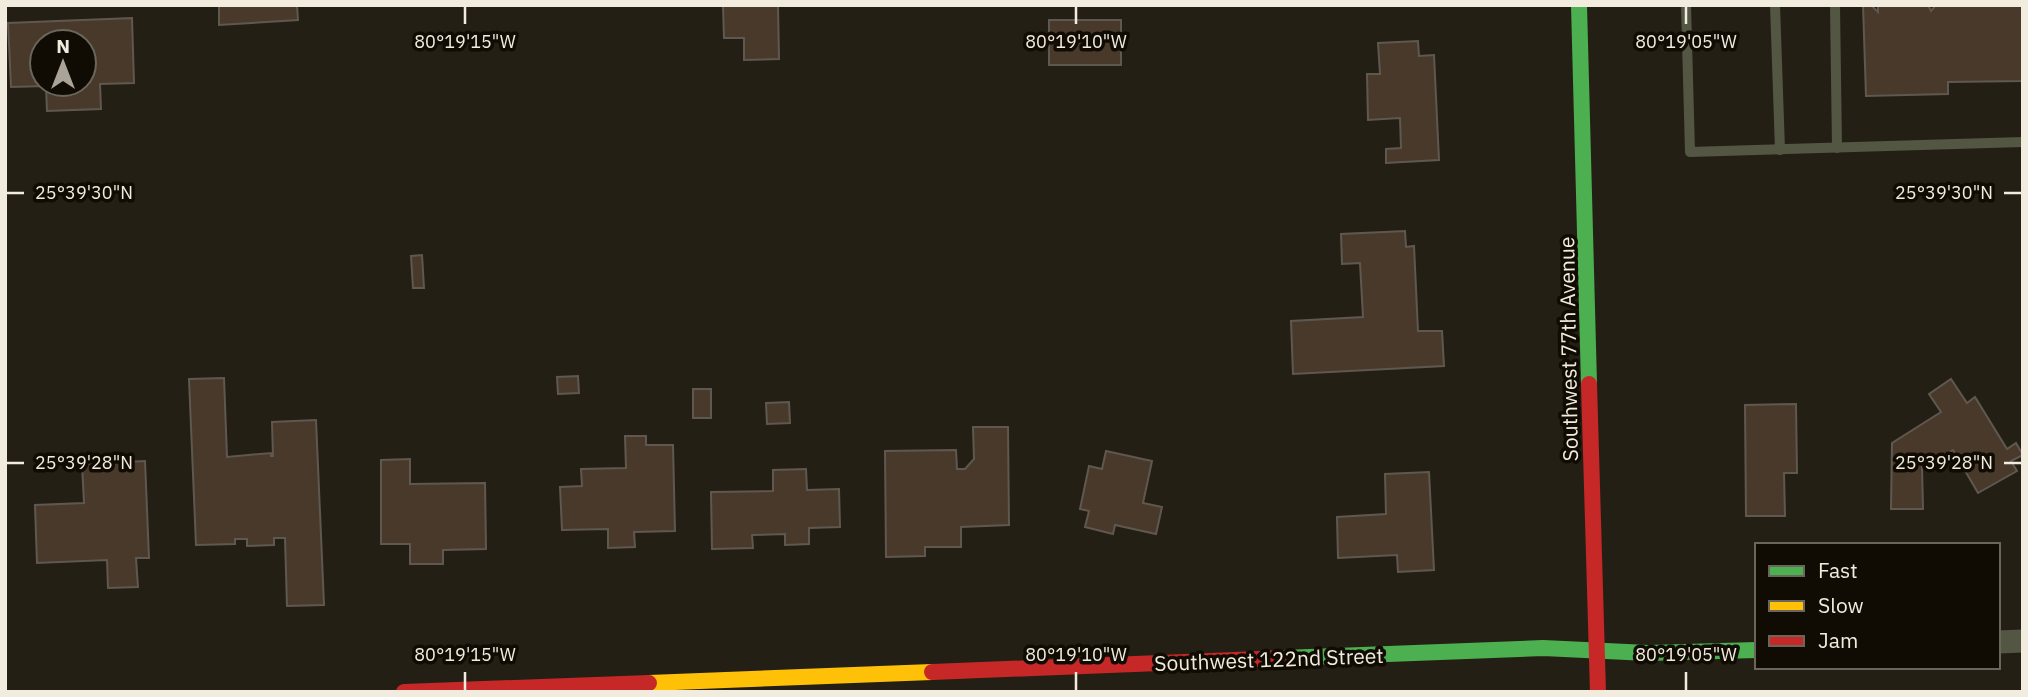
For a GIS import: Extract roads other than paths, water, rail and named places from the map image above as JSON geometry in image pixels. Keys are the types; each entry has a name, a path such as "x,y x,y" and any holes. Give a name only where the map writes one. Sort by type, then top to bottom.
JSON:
{"street":[{"name":"Southwest 77th Avenue","path":"1579,5 1598,692"},
{"path":"2000,642 2023,641"},
{"name":"Southwest 122nd Street","path":"404,692 1543,648 1648,653 1755,650"}],"lane":[{"path":"1686,5 1690,152 2023,142"},
{"path":"1775,5 1780,150"},
{"path":"1835,5 1837,148"}]}
